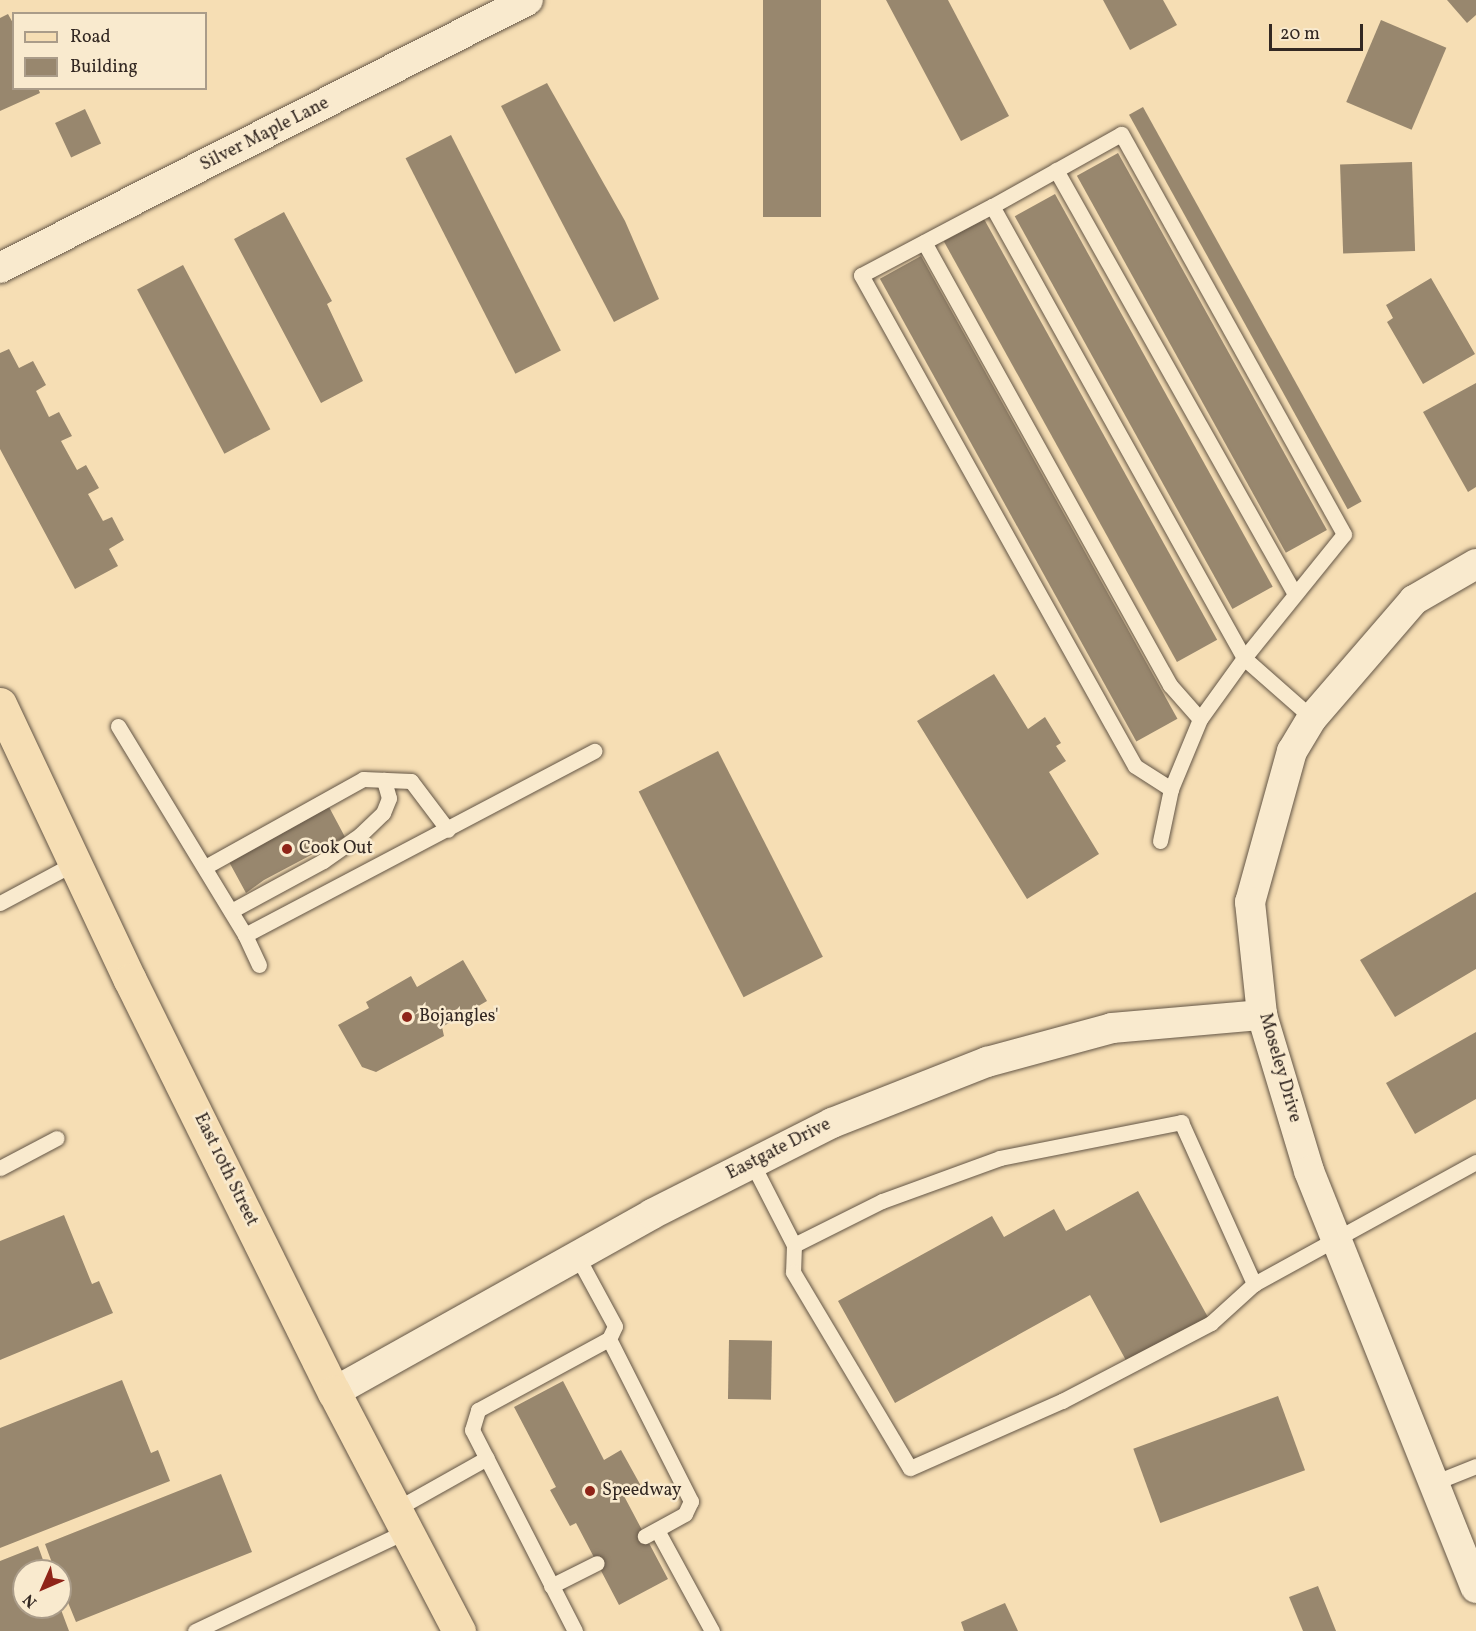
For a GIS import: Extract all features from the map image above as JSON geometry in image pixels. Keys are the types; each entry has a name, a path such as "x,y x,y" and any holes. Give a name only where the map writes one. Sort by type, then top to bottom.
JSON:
{"main road":[{"name":"East 10th Street","path":"0,704 334,1392 459,1631"}],"street":[{"name":"Silver Maple Lane","path":"0,268 528,0"},
{"name":"Moseley Drive","path":"1476,564 1414,600 1312,718 1292,751 1250,902 1262,1015 1309,1171 1436,1482 1476,1588"},
{"name":"Eastgate Drive","path":"334,1392 577,1256 832,1123 987,1062 1112,1028 1262,1015"}],"lane":[{"path":"1160,841 1171,789 1200,719 1294,593 1344,534 1121,134 861,275 1135,766 1171,789"},
{"path":"1056,170 1294,593"},
{"path":"992,206 1244,658 1312,718"},
{"path":"924,242 1170,685 1200,719"},
{"path":"118,726 231,911 259,965"},
{"path":"245,935 594,751"},
{"path":"205,867 363,779 411,781 448,830"},
{"path":"231,911 323,861 360,835 383,813 389,798 384,780"},
{"path":"0,903 75,862"},
{"path":"794,1245 882,1201 1000,1158 1181,1122 1254,1284"},
{"path":"0,1168 57,1138"},
{"path":"752,1163 794,1245 793,1272 910,1468 1062,1401 1211,1323 1254,1284 1476,1162"},
{"path":"574,1631 472,1430 478,1410 609,1339 615,1326 577,1256"},
{"path":"609,1339 691,1501 685,1514 651,1533 712,1631"},
{"path":"195,1631 401,1520 487,1458"},
{"path":"1436,1482 1476,1466"},
{"path":"551,1586 597,1563"}],"building":[{"path":"763,0 821,0 821,217 763,217"},
{"path":"886,0 948,0 1009,116 961,141"},
{"path":"1103,0 1163,0 1177,25 1130,50"},
{"path":"1447,0 1476,0 1476,15 1467,23"},
{"path":"8,14 12,21 12,90 39,90 40,93 0,111 0,18"},
{"path":"1381,20 1446,48 1412,130 1346,102"},
{"path":"547,83 625,221 659,299 614,322 501,106"},
{"path":"1143,107 1362,501 1348,509 1129,115"},
{"path":"85,109 101,143 71,157 55,123"},
{"path":"451,135 561,351 515,374 406,158"},
{"path":"1118,153 1327,530 1286,553 1077,176"},
{"path":"1412,162 1415,251 1343,253 1340,165"},
{"path":"1055,194 1273,587 1232,609 1015,216"},
{"path":"284,212 332,301 327,304 363,381 321,403 234,239"},
{"path":"984,219 1217,640 1177,662 944,241"},
{"path":"921,256 1177,719 1136,741 880,279"},
{"path":"183,265 270,429 224,454 137,289"},
{"path":"1431,278 1475,354 1423,384 1387,322 1393,318 1386,305"},
{"path":"9,349 19,368 33,361 46,385 36,391 49,417 59,412 72,436 61,441 77,470 86,465 99,488 88,494 103,521 112,517 124,540 109,549 118,566 75,589 0,449 0,353"},
{"path":"1476,383 1476,487 1468,492 1423,412"},
{"path":"994,674 1028,729 1045,717 1061,743 1056,746 1066,761 1049,772 1099,854 1027,899 917,721"},
{"path":"718,751 823,957 744,997 639,791"},
{"name":"Cook Out","path":"329,807 345,837 264,880 246,893 228,860"},
{"path":"1476,892 1476,969 1395,1017 1360,960"},
{"name":"Bojangles'","path":"463,960 487,1001 442,1027 444,1036 376,1072 362,1067 338,1025 369,1008 366,1002 411,976 417,987"},
{"path":"1476,1032 1476,1099 1415,1134 1386,1083"},
{"path":"1138,1191 1209,1319 1128,1364 1090,1295 895,1403 838,1301 992,1216 1004,1237 1054,1209 1066,1231"},
{"path":"64,1215 92,1284 99,1281 113,1313 0,1360 0,1241"},
{"path":"729,1340 772,1341 771,1400 728,1399"},
{"path":"122,1380 151,1453 158,1450 170,1481 0,1548 0,1428"},
{"path":"563,1381 604,1460 621,1450 641,1486 624,1496 668,1579 619,1605 576,1523 570,1526 550,1490 556,1487 514,1407"},
{"path":"1278,1396 1305,1470 1160,1523 1133,1449"},
{"path":"221,1474 252,1552 76,1622 72,1612 72,1559 51,1559 45,1544"},
{"path":"38,1546 43,1559 12,1559 12,1619 64,1619 69,1631 0,1631 0,1561"},
{"path":"1318,1586 1336,1631 1303,1631 1289,1597"},
{"path":"1005,1603 1018,1631 964,1631 961,1622"}],"place":[{"name":"Cook Out","path":"287,849"},
{"name":"Bojangles'","path":"407,1017"},
{"name":"Speedway","path":"590,1491"}]}
